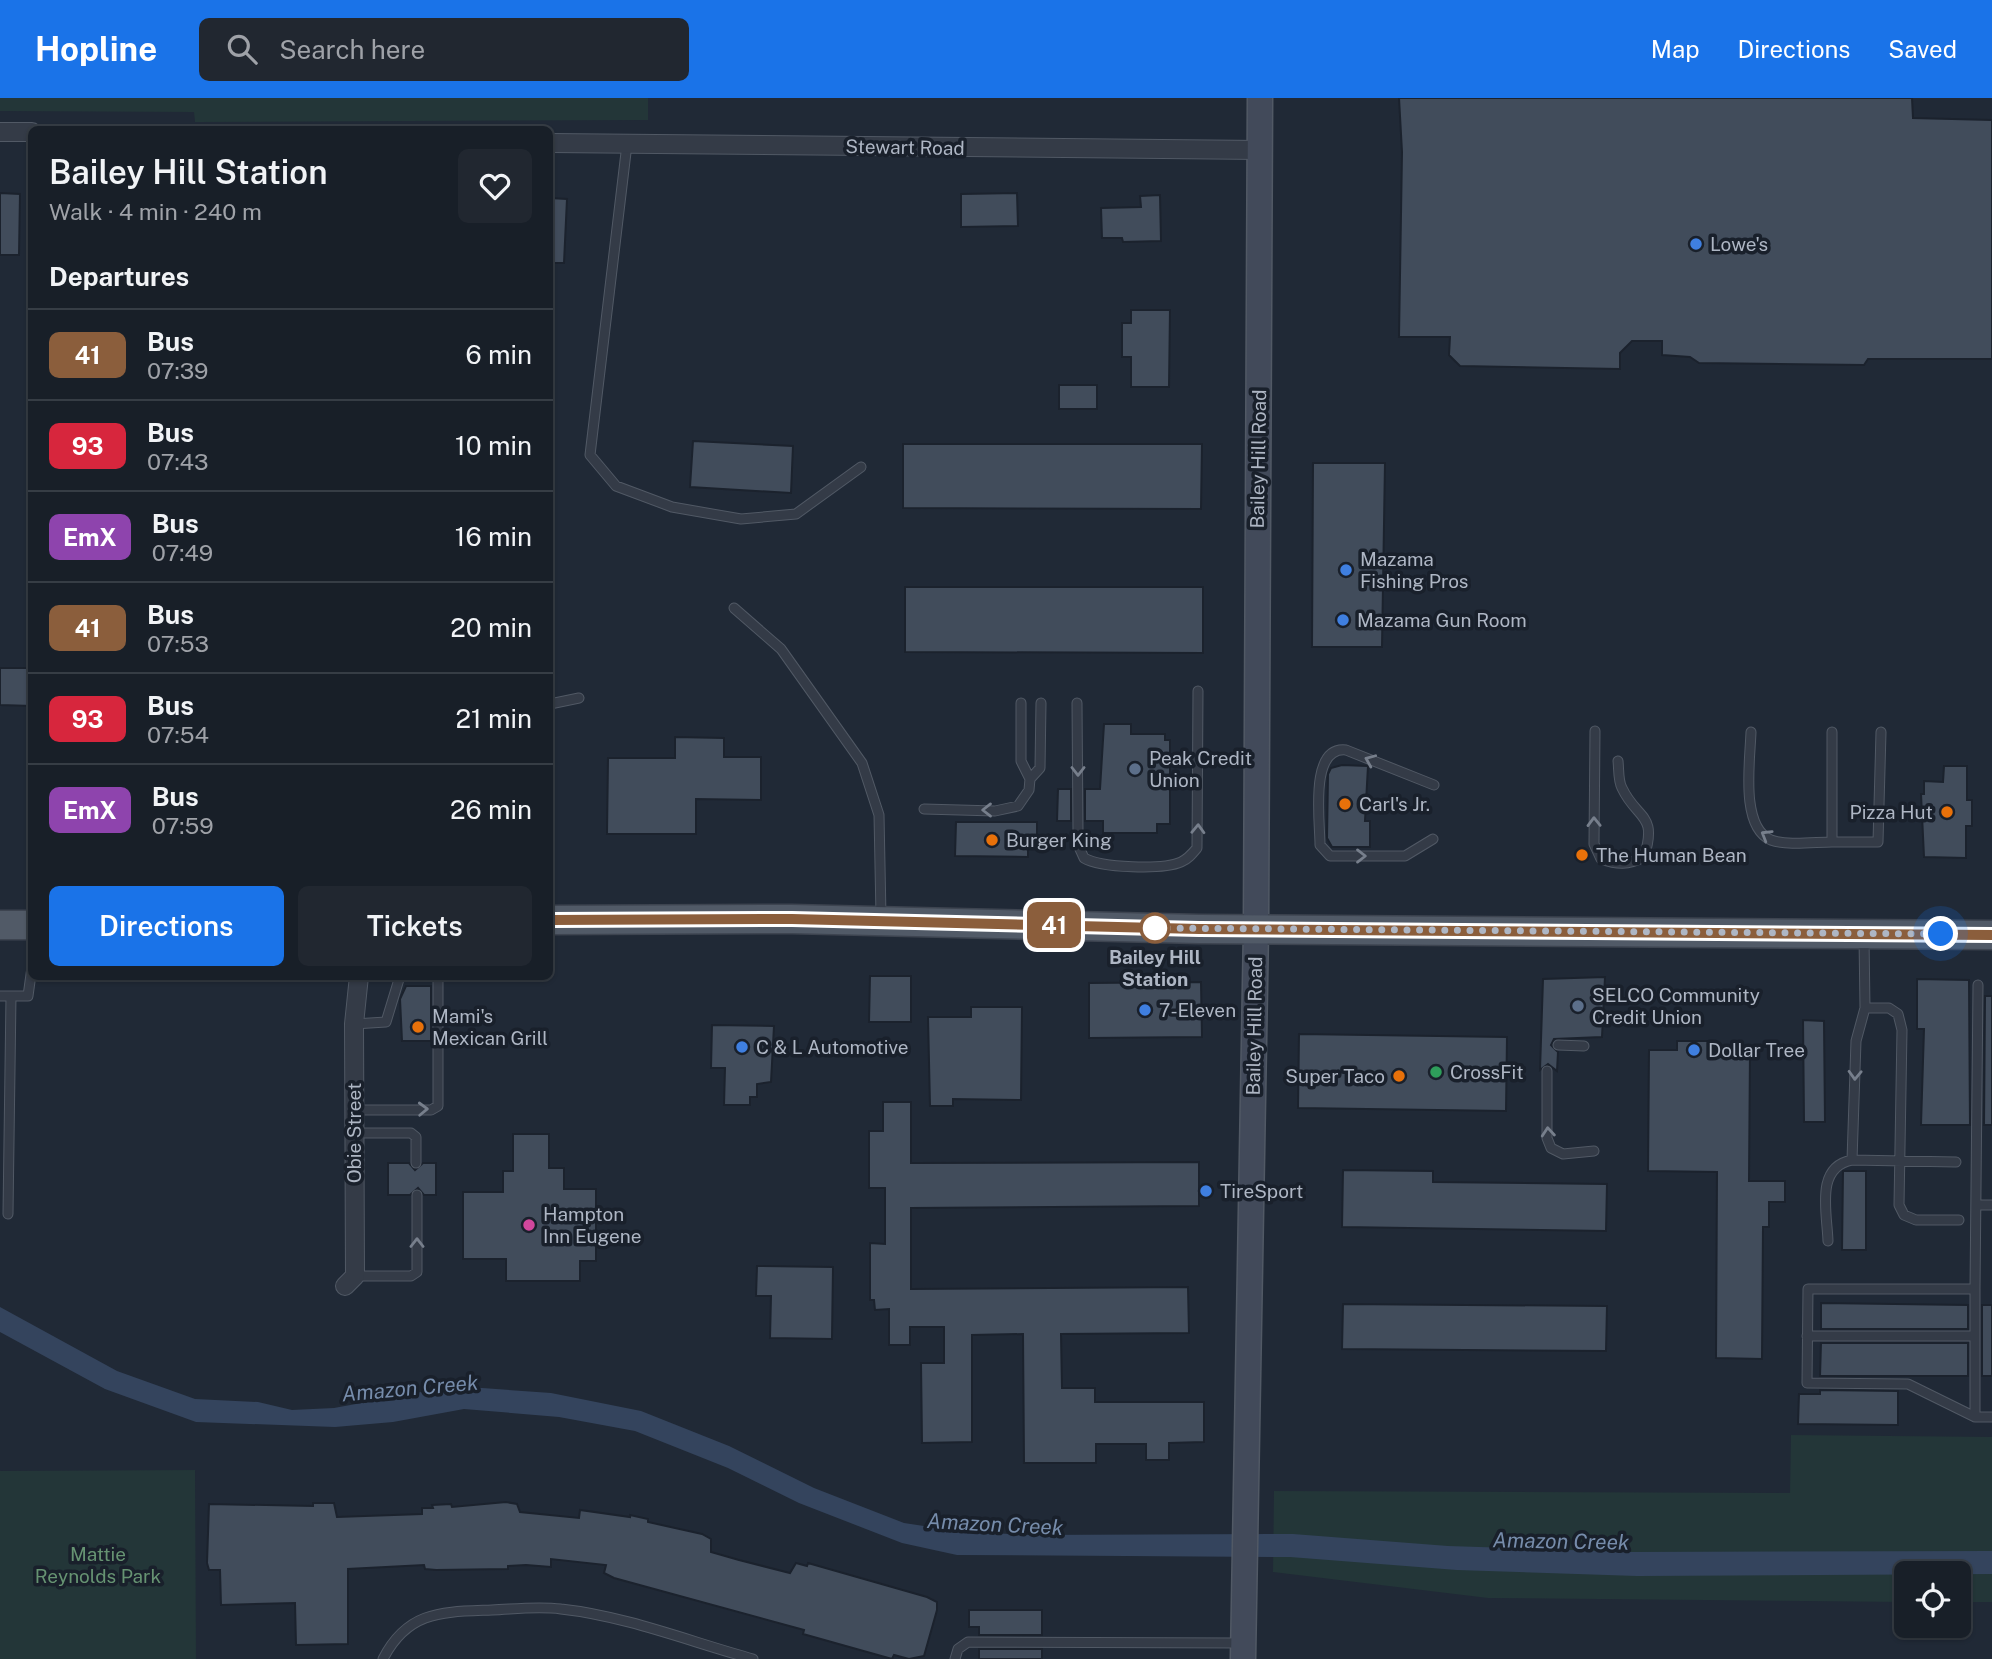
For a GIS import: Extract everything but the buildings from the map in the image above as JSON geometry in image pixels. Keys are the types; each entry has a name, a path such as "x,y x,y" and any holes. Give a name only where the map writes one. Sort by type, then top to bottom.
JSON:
{"main road":[{"path":"553,920 881,921 1256,929 1992,935"},
{"path":"0,925 28,925"}],"street":[{"name":"Bailey Hill Road","path":"1243,1651 1256,929 1260,98"},
{"path":"0,132 28,132"},
{"name":"Stewart Road","path":"553,143 1260,150"},
{"name":"Obie Street","path":"350,1281 355,1133 354,1024 359,980"}],"lane":[{"path":"627,144 590,455 616,486 672,507 741,519 796,514 861,467"},
{"path":"734,608 781,649 862,763 880,816 881,921"},
{"path":"1077,703 1078,831 1079,847 1084,858 1106,865 1169,865 1180,863 1197,848 1198,691"},
{"path":"553,703 579,698"},
{"path":"924,809 1009,810 1025,799 1030,779 1040,768 1041,703"},
{"path":"1021,704 1021,761 1030,779"},
{"path":"1595,731 1594,844 1601,859 1617,864 1632,863 1644,857 1650,839 1647,819 1621,787 1618,761"},
{"path":"1751,732 1750,814 1757,830 1773,840 1832,842 1878,842 1881,732"},
{"path":"1832,732 1832,842"},
{"path":"1433,839 1405,856 1330,856 1324,853 1320,845 1321,771 1327,755 1336,749 1346,750 1434,785"},
{"path":"1852,1160 1856,1041 1865,1008 1864,933"},
{"path":"0,996 29,996 31,980"},
{"path":"354,1024 386,1022 399,980"},
{"path":"355,1110 431,1110 438,1107 438,980"},
{"path":"1975,1418 1978,985"},
{"path":"8,1214 11,996"},
{"path":"1865,1008 1889,1008 1898,1014 1902,1030 1899,1205 1903,1215 1916,1220 1959,1220"},
{"path":"1558,1045 1584,1046"},
{"path":"1547,1071 1547,1138 1551,1148 1563,1154 1594,1152"},
{"path":"355,1133 411,1133 416,1137 416,1163"},
{"path":"1828,1241 1826,1185 1830,1171 1840,1162 1956,1162"},
{"path":"350,1281 411,1276 417,1272 417,1195"},
{"path":"1976,1205 1992,1205"},
{"path":"1975,1289 1808,1289 1807,1383 1908,1384 1975,1418 1992,1418"},
{"path":"1807,1336 1975,1336"},
{"path":"383,1659 400,1633 425,1617 454,1611 540,1607 590,1614 753,1659"},
{"path":"955,1659 958,1649 968,1642 1243,1651"}],"green space":[{"path":"0,98 648,98 648,120 195,122 194,112 0,111"},
{"path":"1791,1435 1992,1437 1992,1602 1971,1602 1971,1561 1894,1561 1894,1602 1488,1598 1273,1572 1274,1491 1790,1493"},
{"name":"Mattie Reynolds Park","path":"195,1470 196,1659 0,1659 0,1471"}],"water":[{"path":"0,1307 117,1371 195,1399 258,1402 292,1410 334,1408 454,1386 551,1393 641,1411 729,1446 814,1488 904,1523 957,1531 1027,1535 1293,1534 1448,1546 1631,1552 1992,1551 1992,1574 1971,1574 1971,1561 1894,1561 1894,1575 1637,1576 1457,1570 1290,1557 957,1555 902,1543 799,1503 728,1468 635,1431 559,1417 464,1409 393,1422 335,1427 196,1422 105,1389 0,1332"}],"bus line":[{"name":"41","path":"553,920 792,919 1199,929 1992,935"}],"place":[{"name":"Lowe's","path":"1696,244"},
{"name":"Mazama Fishing Pros","path":"1346,570"},
{"name":"Mazama Gun Room","path":"1343,620"},
{"name":"Peak Credit Union","path":"1135,769"},
{"name":"Carl's Jr.","path":"1345,804"},
{"name":"Pizza Hut","path":"1947,812"},
{"name":"Burger King","path":"992,840"},
{"name":"The Human Bean","path":"1582,855"},
{"name":"Bailey Hill Station","path":"1155,928"},
{"name":"SELCO Community Credit Union","path":"1578,1006"},
{"name":"7-Eleven","path":"1145,1010"},
{"name":"Mami's Mexican Grill","path":"418,1027"},
{"name":"C & L Automotive","path":"742,1047"},
{"name":"Dollar Tree","path":"1694,1050"},
{"name":"CrossFit","path":"1436,1072"},
{"name":"Super Taco","path":"1399,1076"},
{"name":"TireSport","path":"1206,1191"},
{"name":"Hampton Inn Eugene","path":"529,1225"}],"route":[{"path":"1155,928 1941,934"}],"water label":[{"name":"Amazon Creek","path":"410,1388"},
{"name":"Amazon Creek","path":"995,1524"},
{"name":"Amazon Creek","path":"1561,1541"}]}
